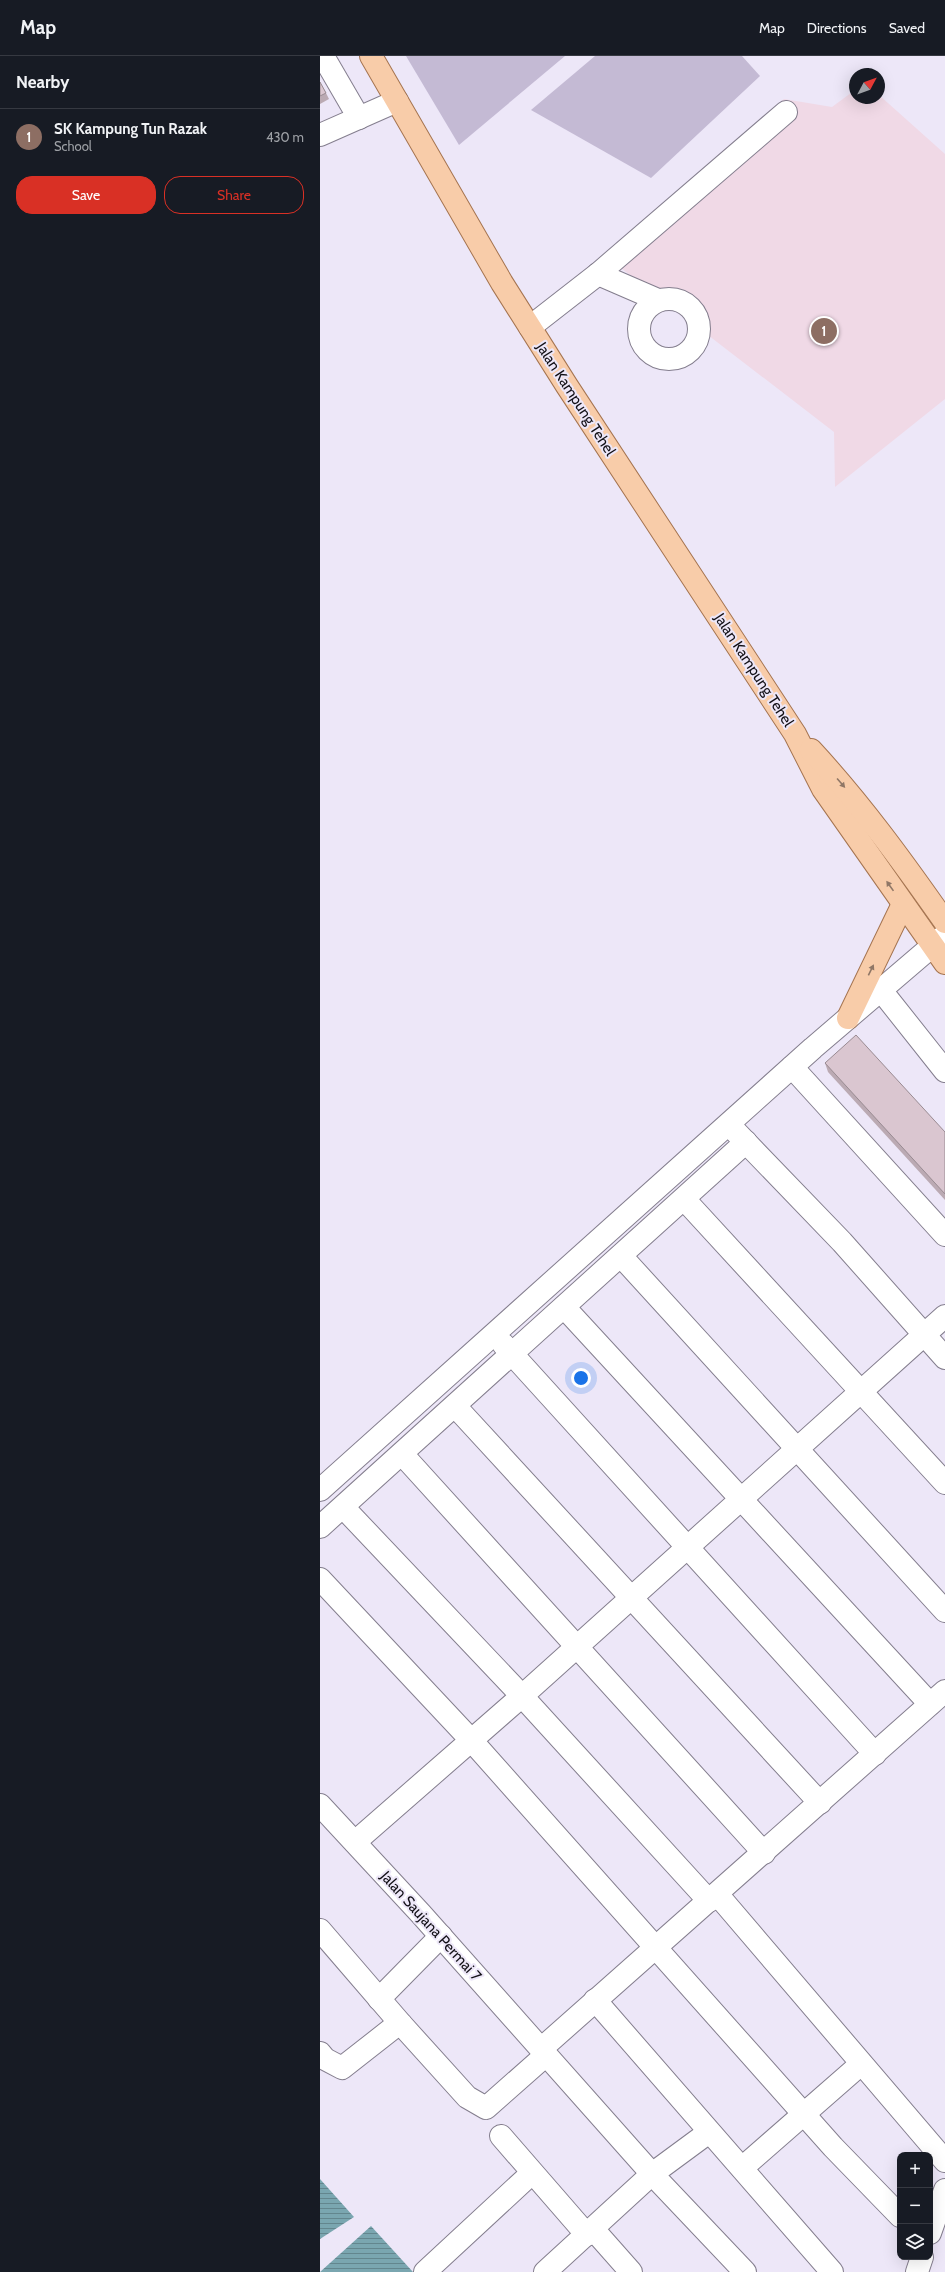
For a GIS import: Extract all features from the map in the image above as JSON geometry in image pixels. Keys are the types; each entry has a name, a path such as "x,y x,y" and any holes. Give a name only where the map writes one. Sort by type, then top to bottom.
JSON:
{"main road":[{"name":"Jalan Kampung Tehel","path":"371,56 502,283 795,734 823,789 903,904 939,940 945,963"},
{"name":"Jalan Kampung Tehel","path":"795,734 858,802 945,922"},
{"path":"848,1018 903,904"}],"street":[{"path":"323,56 359,118"},
{"path":"320,135 397,101"},
{"path":"530,327 598,274 786,112"},
{"path":"598,274 658,300"},
{"path":"320,1490 792,1067 880,989 939,940"},
{"path":"880,989 945,1071"},
{"path":"792,1067 945,1235"},
{"path":"729,1125 842,1242 945,1358"},
{"path":"320,1528 746,1142"},
{"path":"684,1198 945,1483"},
{"path":"621,1256 798,1448 945,1611"},
{"path":"320,1930 467,2098 486,2108 595,2000 764,1853 938,1698 742,1498 564,1307"},
{"path":"355,1842 522,1696 945,1316"},
{"path":"495,1334 875,1754"},
{"path":"455,1406 820,1803"},
{"path":"402,1454 764,1853"},
{"path":"343,1507 713,1897 945,2161"},
{"path":"320,1579 471,1740 804,2112 897,2213"},
{"name":"Jalan Saujana Permai 7","path":"321,1808 355,1842 441,1936 652,2174 745,2272"},
{"path":"379,1999 441,1936"},
{"path":"595,2000 832,2272"},
{"path":"320,2053 325,2059 342,2068 393,2028 401,2024"},
{"path":"742,2168 804,2112 861,2064"},
{"path":"545,2272 652,2174 709,2132"},
{"path":"501,2136 532,2173 631,2272"},
{"path":"425,2272 532,2173"},
{"path":"933,2224 945,2190"},
{"path":"917,2272 921,2260"}],"shaded area":[{"path":"406,56 565,56 459,145"},
{"path":"595,56 742,56 760,76 651,178 531,110"},
{"path":"849,94 849,104 885,104 885,100 945,154 945,399 835,487 834,432 604,255 784,99 832,107"}],"water":[{"path":"320,2179 354,2217 320,2239"},
{"path":"371,2226 413,2272 320,2272"}],"building":[{"path":"320,82 326,93 320,96"},
{"path":"856,1035 945,1132 945,1194 825,1063"}],"place":[{"name":"SK Kampung Tun Razak","path":"824,331"}]}
